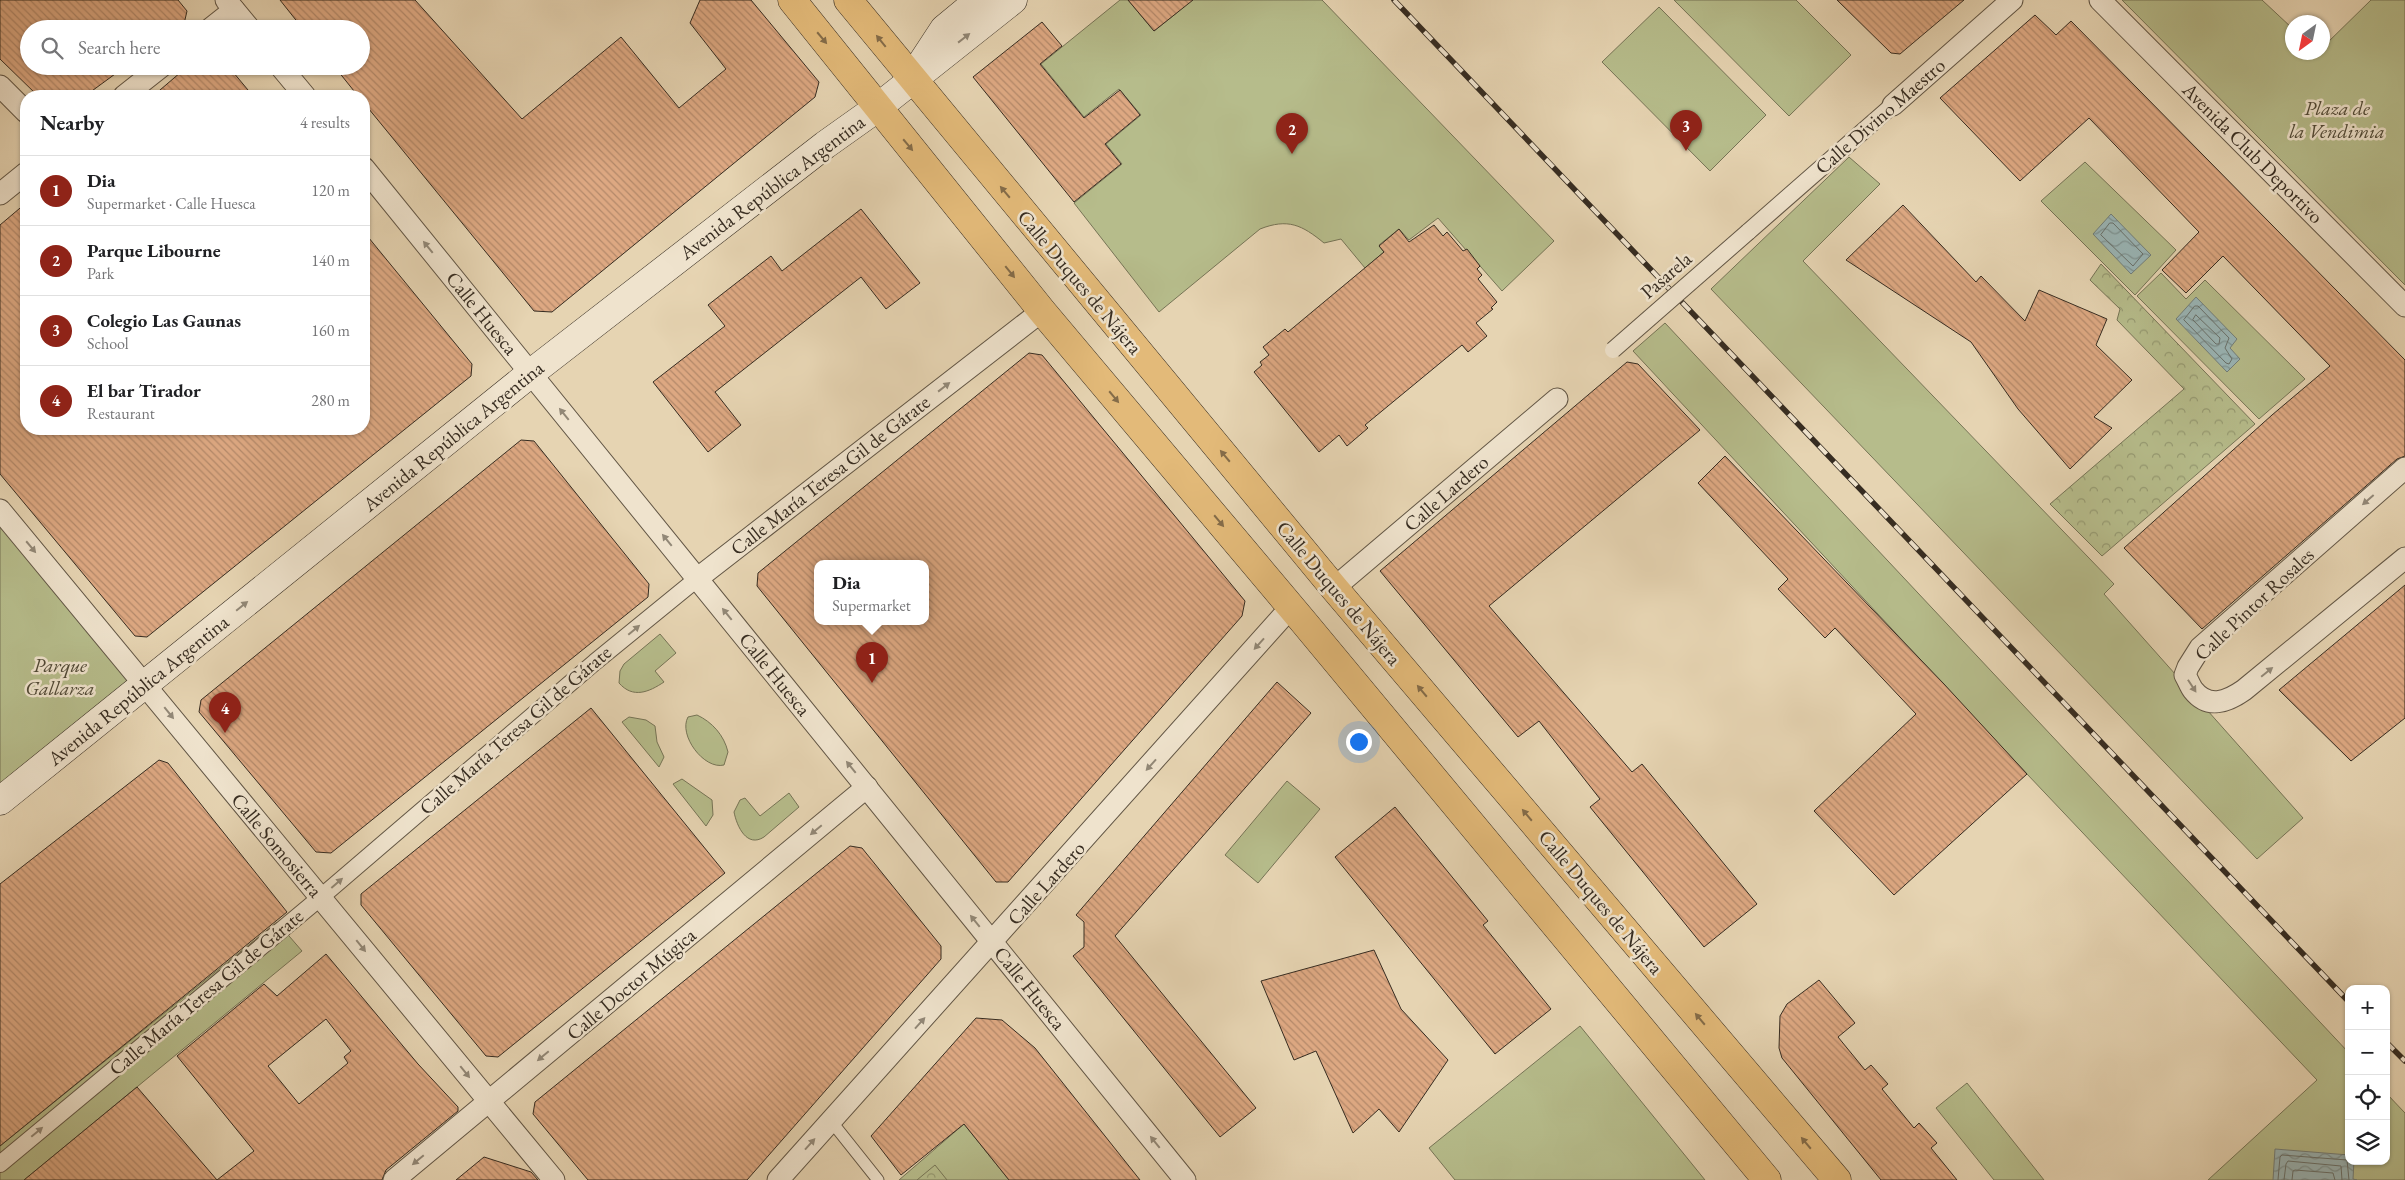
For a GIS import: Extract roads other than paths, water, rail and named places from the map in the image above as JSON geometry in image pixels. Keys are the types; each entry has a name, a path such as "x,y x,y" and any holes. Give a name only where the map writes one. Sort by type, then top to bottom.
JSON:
{"main road":[{"path":"792,0 1042,311 1291,607 1767,1180"},
{"name":"Calle Duques de Nájera","path":"848,0 1334,588 1837,1180"},
{"name":"Avenida República Argentina","path":"912,78 944,28 979,0"},
{"name":"Avenida República Argentina","path":"0,801 531,372 825,145 877,108 912,78 1013,0"}],"street":[{"name":"Calle Divino Maestro","path":"1748,232 2012,0"},
{"name":"Avenida Club Deportivo","path":"2100,0 2405,306"},
{"path":"218,20 230,5 242,20"},
{"path":"132,90 151,75"},
{"path":"288,75 300,90"},
{"path":"0,86 20,106"},
{"name":"Calle Huesca","path":"370,175 1185,1180"},
{"path":"0,194 20,178"},
{"name":"Pasarela","path":"1613,350 1748,232"},
{"name":"Calle María Teresa Gil de Gárate","path":"0,1164 321,897 595,662 698,578 1042,311"},
{"name":"Calle Lardero","path":"1334,588 1557,399"},
{"name":"Calle Pintor Rosales","path":"2405,468 2200,648 2188,666 2185,675 2193,691 2210,702 2228,701 2405,558"},
{"name":"Calle Somosierra","path":"0,510 146,684 554,1180"},
{"name":"Calle Lardero","path":"778,1180 1291,607"},
{"name":"Calle Doctor Múgica","path":"394,1180 867,787"}],"lane":[{"path":"831,1121 878,1180"}],"water":[{"path":"2111,214 2151,255 2131,274 2093,234"},
{"path":"2196,297 2237,339 2230,348 2240,359 2227,372 2176,319"},
{"path":"2275,1149 2345,1155 2345,1165 2354,1165 2353,1179 2357,1180 2273,1180"}],"railway":[{"path":"1394,0 2345,998"},
{"path":"2390,1046 2405,1061"}],"place":[{"name":"Colegio Las Gaunas","path":"1686,151"},
{"name":"Parque Libourne","path":"1292,154"},
{"name":"Dia","path":"872,683"},
{"name":"El bar Tirador","path":"225,733"}],"park label":[{"name":"Plaza de la Vendimia","path":"2337,120"},
{"name":"Parque Gallarza","path":"60,676"}]}
